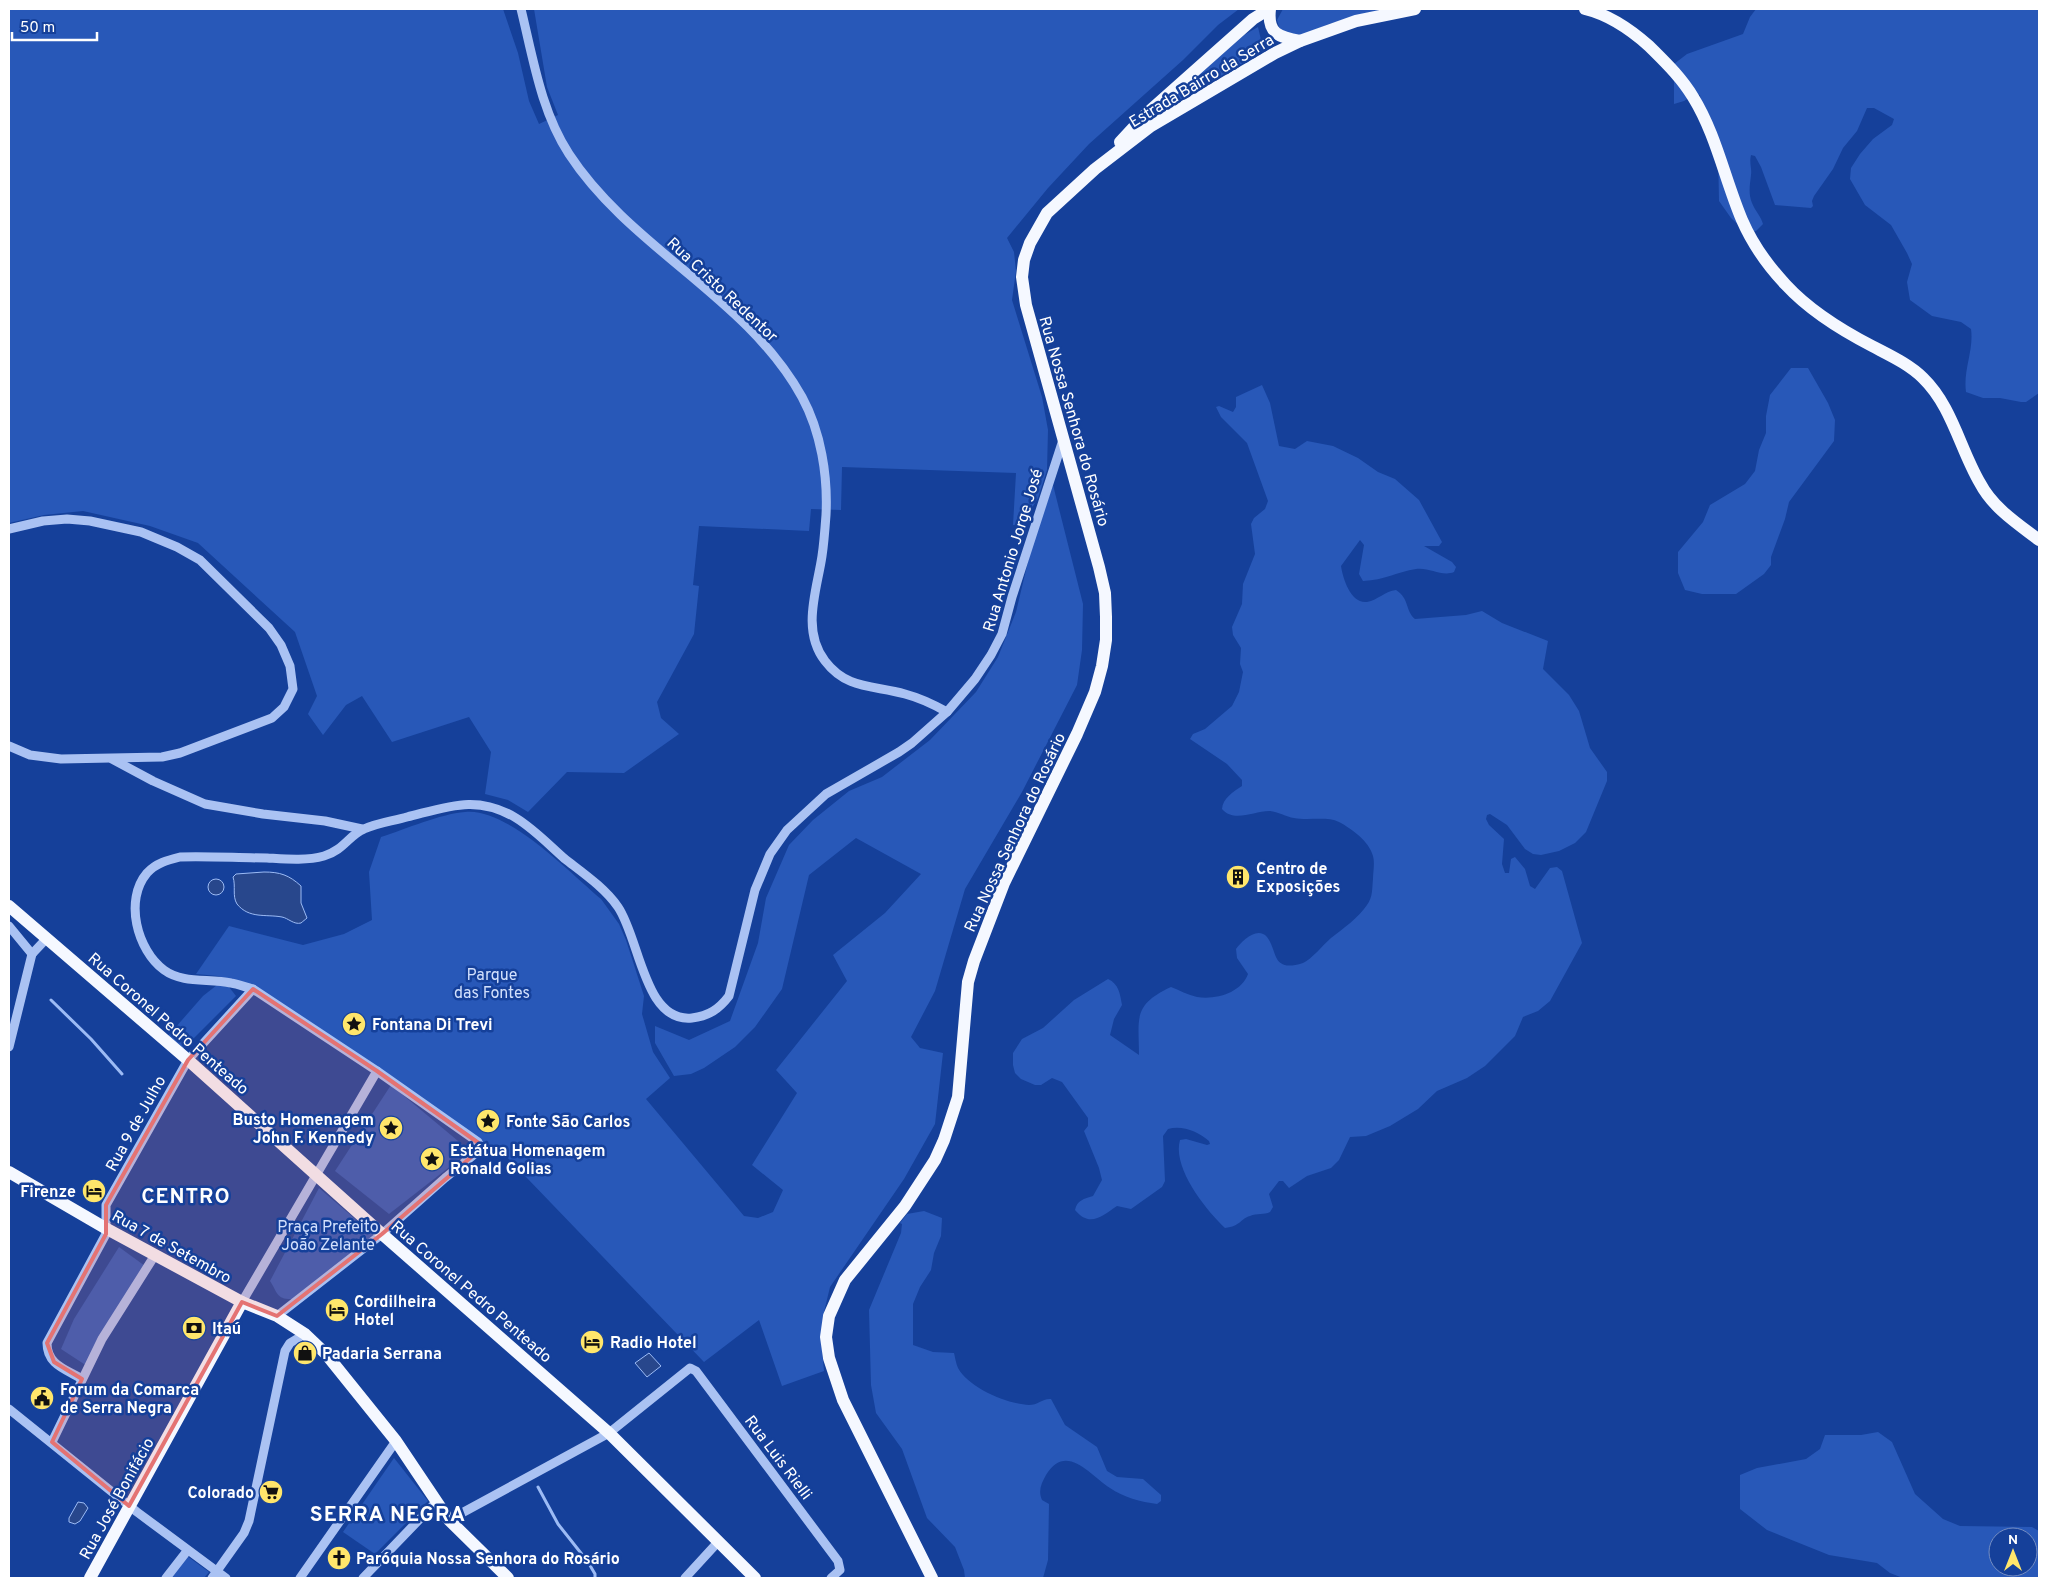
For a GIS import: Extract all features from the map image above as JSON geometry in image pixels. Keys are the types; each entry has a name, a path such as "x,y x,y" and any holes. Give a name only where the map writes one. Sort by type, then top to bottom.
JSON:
{"main road":[{"path":"1270,9 1269,17 1275,33 1281,37 1300,41"},
{"name":"Estrada Bairro da Serra","path":"1095,169 1145,116 1253,19 1270,9"},
{"name":"Estrada Bairro da Serra","path":"1095,169 1151,126 1275,53 1300,41 1356,21 1415,9"},
{"path":"1592,10 1630,29 1674,70 1694,98 1708,126 1743,222 1763,256 1787,286 1818,313 1922,377 1946,409 1980,484 1988,496 2012,519 2039,540"},
{"name":"Rua Nossa Senhora do Rosário","path":"932,1578 843,1400 828,1358 828,1316 845,1280 905,1206 935,1160 944,1140 958,1097 968,982 974,961 1004,883 1077,734 1095,692 1102,666 1106,640 1104,593 1099,567 1062,440 1026,305 1022,277 1024,260 1030,243 1047,213 1095,169"},
{"name":"Rua Coronel Pedro Penteado","path":"9,906 188,1060 315,1175 609,1433 755,1578"},
{"name":"Rua 7 de Setembro","path":"9,1172 107,1229 242,1302"},
{"path":"242,1302 277,1316 305,1334 326,1354 396,1442 449,1520 508,1578"},
{"name":"Rua José Bonifácio","path":"90,1578 242,1302"}],"street":[{"name":"Rua Cristo Redentor","path":"521,9 546,106 555,130 581,171 618,214 748,327 782,365 802,398 817,431 823,464 826,513 822,556 813,600 812,627 816,644 824,660 839,675 853,683 866,688 903,693 928,701 947,712"},
{"name":"Rua Antonio Jorge José","path":"382,1234 476,1153 480,1148 478,1142 377,1071 253,989 230,982 182,978 164,970 146,949 139,931 135,893 140,882 154,867 165,860 180,857 290,859 323,856 343,847 362,829 461,803 484,805 514,817 600,888 618,907 629,927 655,1000 663,1009 673,1015 686,1018 712,1013 721,1007 729,996 755,890 770,854 787,830 826,794 899,752 947,712 975,679 1002,634 1062,440"},
{"path":"9,529 43,521 67,519 90,521 141,532 177,547 200,560 269,628 281,645 290,666 293,689 284,707 272,718 261,724 180,753 162,757 112,759 45,758 30,755 9,746"},
{"path":"112,759 153,781 205,804 263,814 325,820 362,829"},
{"path":"9,926 32,954"},
{"path":"9,1047 32,954 46,938"},
{"name":"Rua 9 de Julho","path":"107,1229 106,1206 188,1060 253,989"},
{"path":"242,1302 377,1071"},
{"path":"82,1379 54,1362 48,1356 47,1343 104,1238 107,1229"},
{"path":"277,1316 382,1234"},
{"path":"52,1442 102,1339 154,1255"},
{"path":"214,1575 244,1533 249,1521 287,1346 305,1334"},
{"name":"Rua Luis Rielli","path":"609,1433 687,1369 690,1368 696,1371 838,1561 840,1570 831,1578"},
{"path":"9,1409 187,1551 214,1575 226,1578"},
{"path":"449,1520 609,1433"},
{"path":"300,1578 396,1442"},
{"path":"364,1578 437,1501"},
{"path":"684,1578 718,1542"},
{"path":"166,1578 187,1551"}],"highlighted area":[{"path":"253,989 377,1071 480,1144 476,1153 382,1234 277,1316 242,1302 129,1506 52,1442 82,1379 54,1362 47,1343 106,1234 106,1205 188,1060"}],"green space":[{"path":"9,9 503,9 518,53 529,101 539,124 558,115 547,87 534,9 1239,9 1218,25 1183,60 1089,144 1048,188 1007,238 1014,252 1016,271 1012,300 1042,397 1048,430 1047,470 1038,498 1022,524 1013,525 1016,473 842,467 841,510 811,509 809,531 699,526 693,585 699,586 694,634 657,702 661,718 679,734 624,773 567,772 528,812 508,800 485,794 491,752 469,717 392,742 362,696 346,705 323,735 308,714 317,696 295,632 198,543 150,526 83,511 44,515 9,523"},
{"path":"1283,9 1386,9 1329,24 1302,35 1285,34 1279,27 1277,20"},
{"path":"1756,9 2039,9 2039,393 2026,402 2021,402 2000,398 1983,398 1966,392 1965,384 1972,337 1971,329 1961,322 1932,316 1910,300 1907,282 1912,264 1907,253 1891,225 1865,205 1850,179 1851,168 1860,154 1873,139 1892,125 1894,119 1874,108 1867,108 1857,131 1843,148 1833,169 1814,196 1811,208 1775,205 1761,167 1755,156 1751,155 1750,196 1763,224 1756,231 1747,233 1731,218 1719,201 1718,150 1704,127 1700,95 1695,94 1684,101 1674,104 1674,64 1687,54 1743,34 1750,17"},
{"path":"1258,27 1261,40 1270,47 1161,111 1160,108 1244,35"},
{"path":"1791,368 1808,368 1828,403 1835,420 1834,441 1789,502 1771,557 1771,565 1764,574 1736,594 1702,594 1685,590 1678,573 1678,552 1703,522 1710,505 1745,484 1755,471 1759,450 1766,433 1766,416 1770,395"},
{"path":"1262,385 1270,403 1279,446 1295,449 1307,441 1333,446 1358,458 1378,472 1395,479 1419,500 1442,542 1439,546 1424,546 1452,562 1456,567 1454,572 1449,573 1416,569 1363,581 1359,574 1364,545 1360,540 1341,566 1346,584 1356,599 1361,602 1367,602 1396,590 1406,601 1415,619 1466,615 1482,611 1502,623 1548,641 1543,669 1569,695 1579,711 1590,748 1607,772 1607,781 1586,832 1575,843 1559,851 1541,855 1533,854 1525,849 1507,825 1490,814 1487,815 1486,819 1489,825 1504,839 1502,864 1505,873 1509,873 1511,859 1515,857 1525,869 1530,886 1535,889 1550,868 1557,867 1562,871 1582,943 1550,1001 1538,1011 1523,1017 1515,1036 1485,1066 1467,1078 1437,1091 1418,1109 1390,1126 1366,1136 1350,1137 1339,1160 1331,1168 1307,1176 1289,1188 1283,1181 1279,1181 1269,1194 1273,1207 1270,1212 1250,1216 1234,1226 1225,1228 1200,1200 1192,1188 1181,1163 1180,1140 1186,1139 1207,1145 1210,1144 1209,1141 1190,1130 1174,1128 1168,1129 1163,1136 1165,1181 1162,1187 1131,1209 1117,1206 1096,1218 1086,1218 1075,1210 1077,1204 1081,1200 1093,1196 1102,1180 1084,1131 1088,1126 1088,1118 1062,1082 1052,1078 1041,1085 1035,1085 1021,1079 1015,1073 1013,1053 1022,1039 1043,1028 1074,1000 1108,979 1117,987 1122,1005 1114,1019 1110,1035 1139,1055 1140,1014 1150,1000 1158,994 1171,987 1204,998 1220,996 1234,990 1245,981 1248,974 1237,958 1236,949 1242,942 1254,934 1259,933 1267,937 1280,963 1293,965 1303,963 1355,919 1367,905 1371,896 1374,859 1368,845 1359,836 1339,822 1329,819 1299,819 1269,811 1238,816 1227,813 1222,809 1224,802 1242,786 1242,780 1227,764 1190,739 1193,734 1205,729 1232,706 1239,692 1243,672 1240,664 1241,648 1233,635 1232,627 1242,604 1243,584 1255,554 1251,524 1254,518 1265,509 1268,501 1247,443 1221,417 1216,407 1219,406 1233,412 1236,407 1236,397"},
{"name":"Parque das Fontes","path":"1053,485 1083,604 1082,650 1077,685 1022,792 965,889 935,991 911,1037 920,1048 943,1053 935,1124 904,1179 830,1287 824,1312 821,1339 824,1371 782,1386 759,1320 704,1362 502,1152 486,1145 390,1075 257,988 218,976 196,974 229,926 303,945 344,934 372,920 369,872 381,837 455,813 482,813 500,820 537,844 601,899 619,924 644,996 642,1014 653,1052 670,1078 646,1099 744,1216 758,1218 773,1212 783,1190 752,1165 797,1093 776,1070 847,981 833,955 885,913 921,874 856,838 809,875 782,989 755,1027 735,1047 704,1068 691,1074 674,1076 655,1043 655,1026 689,1040 730,1021 758,943 766,898 789,845 813,820 849,791 882,777 930,740 976,692 998,657 1016,612 1032,545"},
{"path":"217,985 229,987 236,996 182,1050 168,1036 203,996"},
{"path":"391,1085 470,1151 389,1214 335,1171"},
{"name":"Praça Prefeito João Zelante","path":"319,1188 375,1236 294,1299 281,1297 270,1281"},
{"path":"924,1211 942,1218 941,1236 934,1253 931,1270 920,1287 913,1304 913,1345 933,1352 954,1353 957,1366 963,1375 989,1394 1010,1402 1029,1405 1051,1399 1065,1425 1097,1447 1107,1471 1117,1477 1143,1479 1161,1495 1161,1501 1157,1504 1139,1500 1115,1491 1078,1464 1062,1461 1054,1466 1046,1475 1041,1484 1040,1491 1042,1500 1049,1504 1048,1560 1043,1578 965,1578 964,1570 955,1547 927,1518 902,1449 876,1413 871,1385 869,1310 901,1233 902,1224 900,1223 907,1214"},
{"path":"119,1247 145,1266 87,1366 61,1349 74,1319"},
{"path":"1878,1432 1892,1442 1915,1494 1943,1519 1960,1526 2032,1527 1988,1527 1988,1577 2038,1577 1903,1578 1890,1573 1877,1563 1829,1555 1767,1530 1740,1509 1740,1475 1757,1468 1806,1459 1820,1449 1825,1435 1861,1435"},
{"path":"394,1458 428,1501 375,1554 343,1532"},
{"path":"2038,1530 2039,1531 2038,1577"},
{"path":"187,1556 209,1572 204,1578 170,1578"}],"shaded area":[{"path":"264,872 284,875 301,886 301,903 307,918 301,923 296,923 282,917 252,914 237,904 233,877 236,874"},
{"path":"216,879 224,887 216,895 208,887"},
{"path":"649,1353 661,1366 647,1377 635,1363"},
{"path":"78,1502 84,1503 88,1508 80,1521 75,1524 69,1522 69,1518"}],"waterway":[{"path":"51,1000 91,1039 122,1074"},
{"path":"538,1487 558,1524 588,1562 595,1574 595,1578"}],"place":[{"name":"Centro de Exposições","path":"1238,877"},
{"name":"Fontana Di Trevi","path":"354,1024"},
{"name":"Fonte São Carlos","path":"488,1121"},
{"name":"Busto Homenagem John F. Kennedy","path":"391,1128"},
{"name":"Estátua Homenagem Ronald Golias","path":"432,1159"},
{"name":"Firenze","path":"94,1191"},
{"name":"Cordilheira Hotel","path":"337,1310"},
{"name":"Itaú","path":"194,1328"},
{"name":"Radio Hotel","path":"592,1342"},
{"name":"Padaria Serrana","path":"305,1353"},
{"name":"Forum da Comarca de Serra Negra","path":"42,1398"},
{"name":"Colorado","path":"271,1492"},
{"name":"Paróquia Nossa Senhora do Rosário","path":"339,1558"}],"district":[{"name":"CENTRO","path":"186,1196"},
{"name":"SERRA NEGRA","path":"388,1514"}]}
